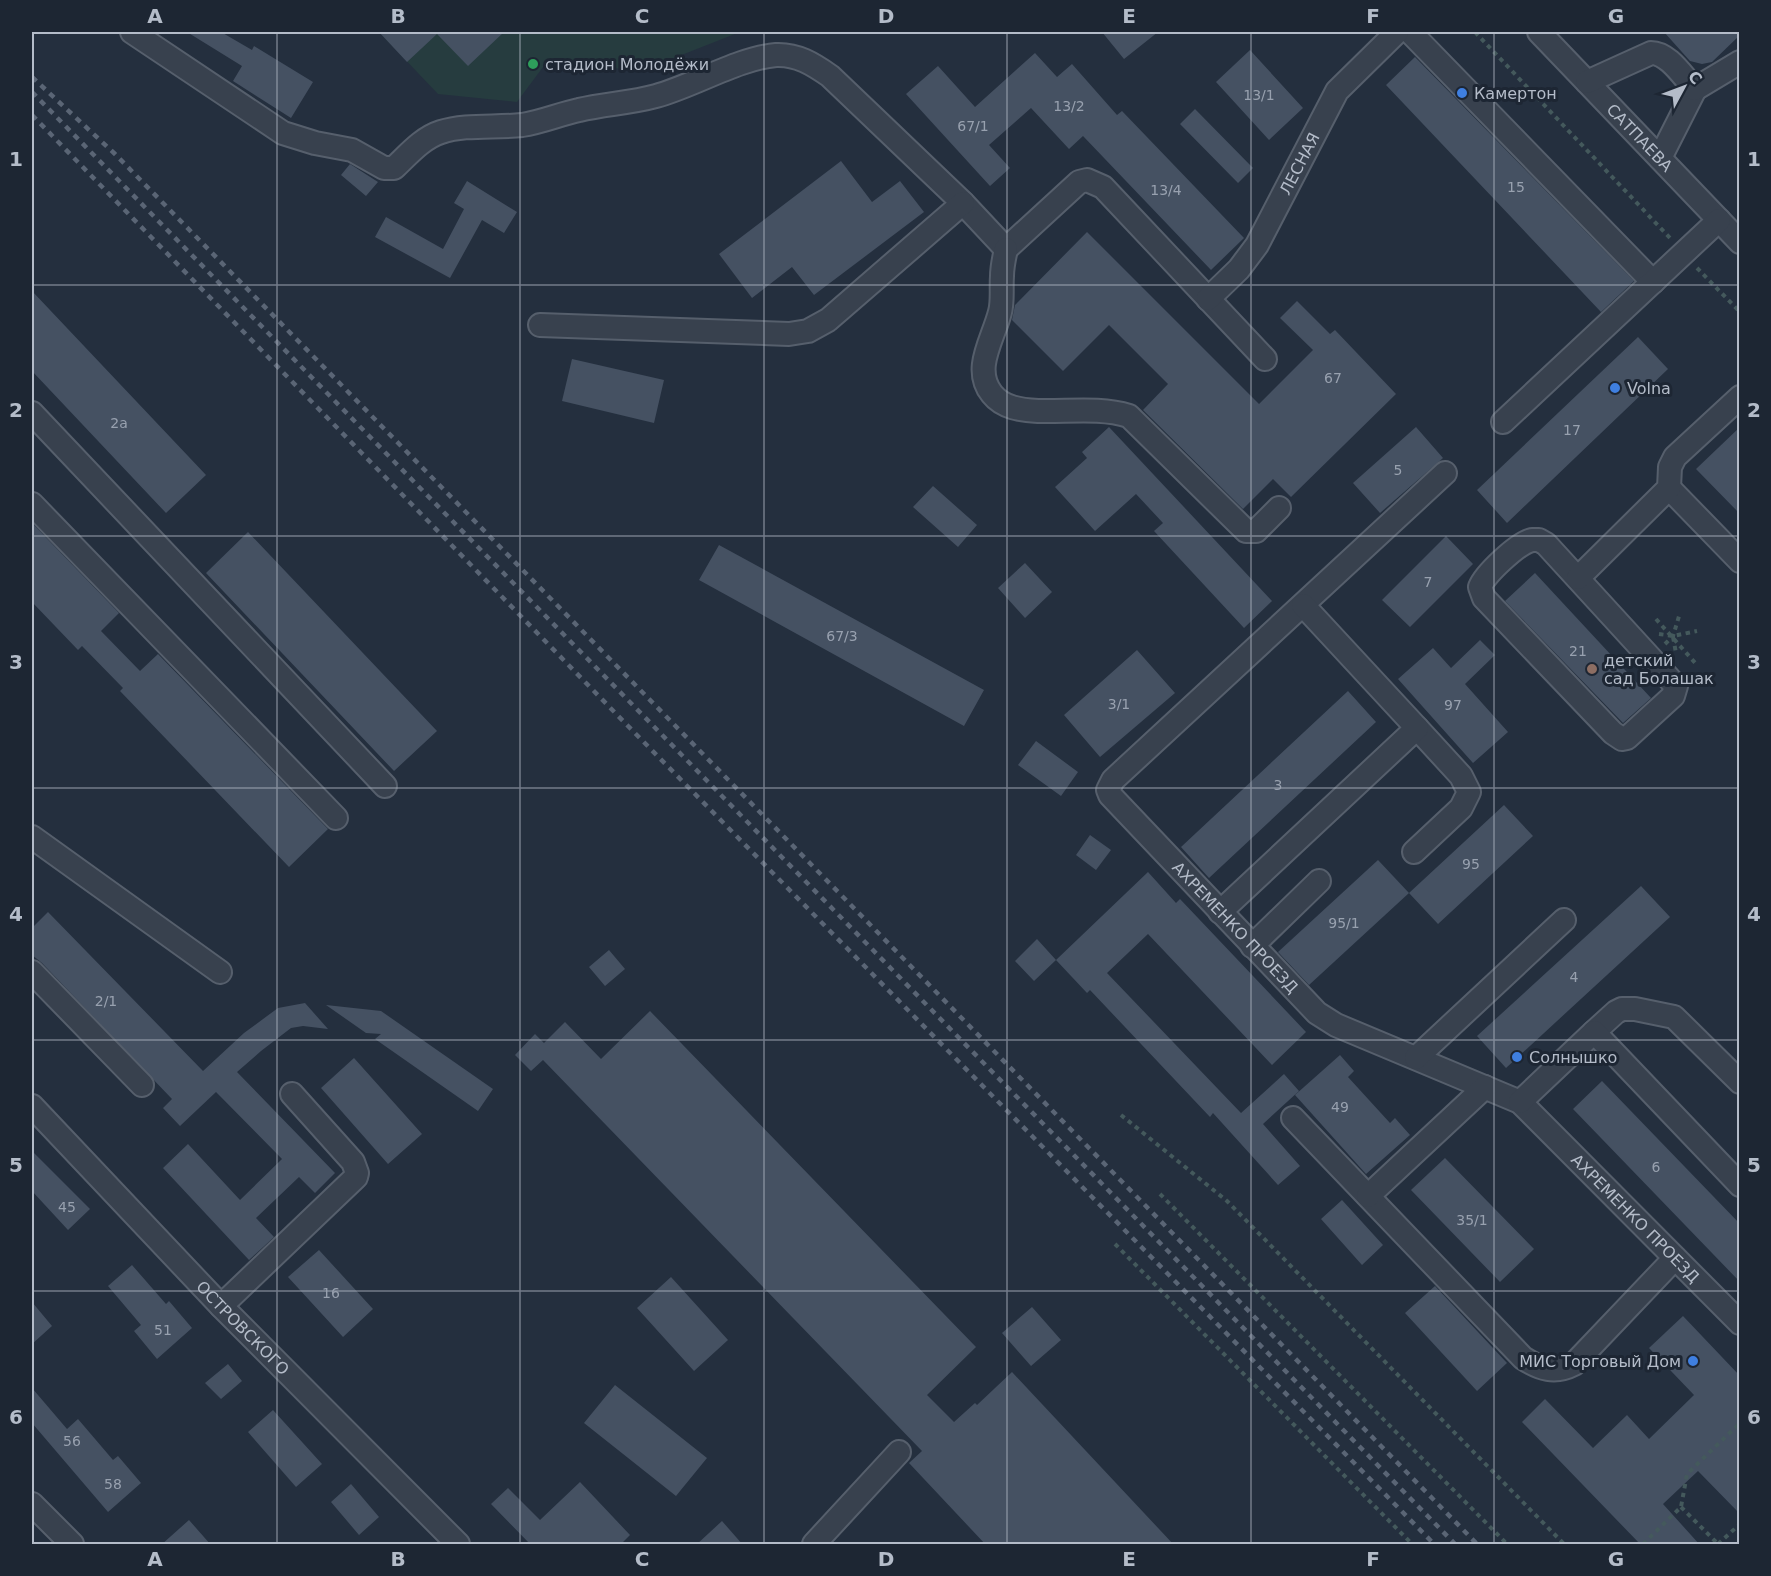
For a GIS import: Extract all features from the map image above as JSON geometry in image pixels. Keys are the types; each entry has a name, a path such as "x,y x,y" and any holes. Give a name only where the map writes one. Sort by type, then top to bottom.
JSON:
{"street":[{"path":"132,32 283,133 315,143 352,150 389,169 394,168 424,140 438,132 454,128 523,125 578,110 655,96 752,60 788,55 815,65 830,76 963,203 1006,249"},
{"name":"ЛЕСНАЯ","path":"1208,298 1239,269 1257,245 1337,91 1396,32"},
{"path":"1410,32 1653,282"},
{"name":"САТПАЕВА","path":"1539,32 1740,242"},
{"path":"1587,82 1646,55 1657,53 1666,58 1695,89"},
{"path":"1660,158 1695,89 1740,62"},
{"path":"1265,359 1103,187 1087,180 1072,187 1006,249 1000,310 982,374 987,387 996,399 1008,406 1024,410 1110,412 1129,416 1246,531 1256,531 1279,508"},
{"path":"540,325 789,333 808,331 828,320 963,203"},
{"path":"1503,422 1719,220"},
{"path":"1578,578 1669,488 1670,467 1675,457 1740,397"},
{"path":"32,413 385,786"},
{"name":"АХРЕМЕНКО ПРОЕЗД","path":"1445,473 1113,780 1108,790 1113,800 1323,1018 1520,1102 1740,1323"},
{"path":"1669,488 1740,561"},
{"path":"32,504 336,818"},
{"path":"1532,540 1539,540 1546,544 1578,578 1676,686 1673,696 1627,738 1622,739 1613,734 1484,598 1480,587 1486,577 1519,546 1532,540"},
{"path":"1303,605 1461,776 1469,792 1461,808 1414,852"},
{"path":"1220,912 1417,728"},
{"path":"32,837 220,972"},
{"path":"1252,946 1319,881"},
{"path":"1416,1058 1564,920"},
{"path":"32,972 142,1085"},
{"path":"1520,1102 1594,1032 1622,1009 1635,1009 1674,1017 1740,1082"},
{"path":"1594,1032 1740,1185"},
{"path":"1368,1196 1485,1087"},
{"path":"221,1306 356,1178 357,1173 352,1162 292,1095"},
{"name":"ОСТРОВСКОГО","path":"32,1106 221,1306 458,1545"},
{"path":"1293,1118 1523,1358 1549,1370 1566,1368 1574,1364 1675,1258"},
{"path":"814,1545 899,1452"},
{"path":"32,1504 72,1545"}],"path":[{"path":"1475,32 1740,312"},
{"path":"1672,636 1680,613"},
{"path":"1656,619 1697,665"},
{"path":"1672,636 1697,631"},
{"path":"1121,1114 1227,1201 1564,1545"},
{"path":"1160,1194 1507,1545"},
{"path":"1115,1244 1412,1545"},
{"path":"1643,1545 1681,1507 1687,1474 1740,1423"},
{"path":"1681,1507 1718,1545 1740,1524"}],"green space":[{"name":"стадион Молодёжи","path":"379,32 740,32 646,69 543,67 517,102 438,94"}],"building":[{"path":"187,32 221,32 252,50 254,46 313,82 291,118 233,81 242,66"},
{"path":"379,32 504,32 468,66 437,34 407,62"},
{"path":"1102,32 1158,32 1124,59"},
{"path":"1664,32 1740,32 1740,35 1712,62 1702,64 1690,61"},
{"path":"1250,50 1303,108 1269,140 1216,82"},
{"path":"1035,53 1057,77 1072,64 1117,115 1122,111 1244,238 1211,270 1083,136 1069,149 1031,108 989,145 1010,168 990,186 906,94 938,66 975,107"},
{"path":"1415,57 1634,281 1601,312 1386,85"},
{"path":"1195,109 1253,168 1238,183 1180,124"},
{"path":"841,161 872,202 900,181 924,212 814,295 792,267 752,298 719,254"},
{"path":"350,164 378,182 366,196 341,175"},
{"path":"467,181 517,212 504,233 482,220 450,278 375,237 386,217 443,249 464,209 454,203"},
{"path":"1087,232 1259,404 1313,350 1280,318 1297,301 1330,334 1335,330 1396,394 1291,497 1273,479 1243,509 1143,410 1168,384 1109,325 1063,371 1012,320 1015,305"},
{"path":"32,291 206,475 166,513 32,371"},
{"path":"1638,337 1668,369 1507,523 1477,490"},
{"path":"572,359 664,380 654,423 562,401"},
{"path":"1109,427 1272,601 1244,628 1154,531 1163,523 1136,494 1095,531 1055,487 1087,458 1082,452"},
{"path":"1416,427 1443,458 1380,513 1353,483"},
{"path":"1740,427 1740,514 1696,469"},
{"path":"933,486 977,525 958,547 913,507"},
{"path":"32,523 119,613 101,631 140,671 158,654 328,829 289,867 120,691 123,688 82,646 78,650 32,602"},
{"path":"248,532 437,731 394,771 206,573"},
{"path":"1446,536 1473,564 1410,627 1382,600"},
{"path":"719,545 984,690 964,726 699,580"},
{"path":"1025,563 1052,592 1025,618 998,588"},
{"path":"1535,573 1651,698 1623,723 1505,601"},
{"path":"1480,640 1495,655 1465,684 1508,732 1473,763 1398,679 1433,648 1451,668"},
{"path":"1137,650 1175,693 1100,757 1064,715"},
{"path":"1348,691 1376,722 1209,878 1181,847"},
{"path":"1036,741 1078,772 1061,796 1018,765"},
{"path":"1504,805 1533,836 1438,924 1409,893"},
{"path":"1090,835 1111,850 1096,870 1076,855"},
{"path":"1378,860 1409,893 1309,985 1278,952"},
{"path":"1148,872 1176,903 1180,899 1306,1032 1272,1065 1148,934 1107,973 1241,1113 1284,1074 1299,1091 1263,1124 1300,1166 1278,1185 1213,1113 1210,1117 1090,990 1087,993 1056,960"},
{"path":"1641,886 1670,917 1506,1068 1477,1036"},
{"path":"48,912 203,1071 244,1033 278,1008 305,1003 328,1029 303,1026 291,1028 237,1072 335,1173 315,1193 299,1177 256,1218 274,1237 249,1260 163,1168 188,1144 240,1200 282,1159 216,1092 180,1126 163,1108 172,1099 32,955 32,928"},
{"path":"1037,939 1056,960 1034,981 1015,961"},
{"path":"609,950 625,969 605,986 589,967"},
{"path":"326,1005 381,1011 493,1089 478,1111 375,1039 381,1034 366,1033"},
{"path":"650,1011 976,1347 927,1395 954,1422 975,1403 977,1405 1012,1372 1174,1545 986,1545 909,1463 922,1451 543,1060 531,1071 515,1055 535,1034 544,1043 565,1022 601,1059"},
{"path":"1340,1055 1354,1071 1348,1077 1390,1123 1395,1118 1410,1135 1366,1174 1295,1095"},
{"path":"354,1058 422,1134 388,1164 321,1088"},
{"path":"1602,1081 1740,1224 1740,1282 1573,1109"},
{"path":"32,1151 90,1209 68,1230 32,1191"},
{"path":"1445,1158 1534,1249 1500,1282 1411,1190"},
{"path":"1342,1200 1383,1245 1362,1265 1321,1219"},
{"path":"319,1250 373,1309 343,1337 288,1277"},
{"path":"132,1265 166,1304 169,1301 192,1328 157,1359 134,1331 141,1325 108,1286"},
{"path":"671,1277 728,1340 694,1371 637,1308"},
{"path":"1435,1286 1507,1363 1477,1391 1405,1313"},
{"path":"32,1302 52,1326 32,1344"},
{"path":"1032,1307 1061,1340 1031,1366 1002,1333"},
{"path":"1683,1316 1740,1376 1740,1514 1698,1471 1663,1504 1700,1545 1641,1545 1522,1422 1545,1399 1593,1448 1627,1415 1649,1439 1694,1395 1649,1348"},
{"path":"228,1364 242,1381 221,1399 205,1383"},
{"path":"615,1385 707,1458 676,1496 584,1423"},
{"path":"32,1388 67,1429 78,1419 113,1460 118,1456 141,1483 108,1512 32,1423"},
{"path":"273,1410 322,1464 296,1487 248,1432"},
{"path":"580,1482 630,1535 620,1545 531,1545 491,1504 508,1488 540,1520"},
{"path":"351,1484 379,1517 359,1535 331,1502"},
{"path":"189,1520 211,1545 161,1545"},
{"path":"722,1521 743,1545 696,1545"}],"railway":[{"path":"32,77 115,154 1477,1544"},
{"path":"32,92 1455,1544"},
{"path":"32,115 627,725 1434,1544"}],"place":[{"name":"стадион Молодёжи","path":"533,64"},
{"name":"Камертон","path":"1462,93"},
{"name":"Volna","path":"1615,388"},
{"name":"детский сад Болашак","path":"1592,669"},
{"name":"Солнышко","path":"1517,1057"},
{"name":"МИС Торговый Дом","path":"1693,1361"}]}
